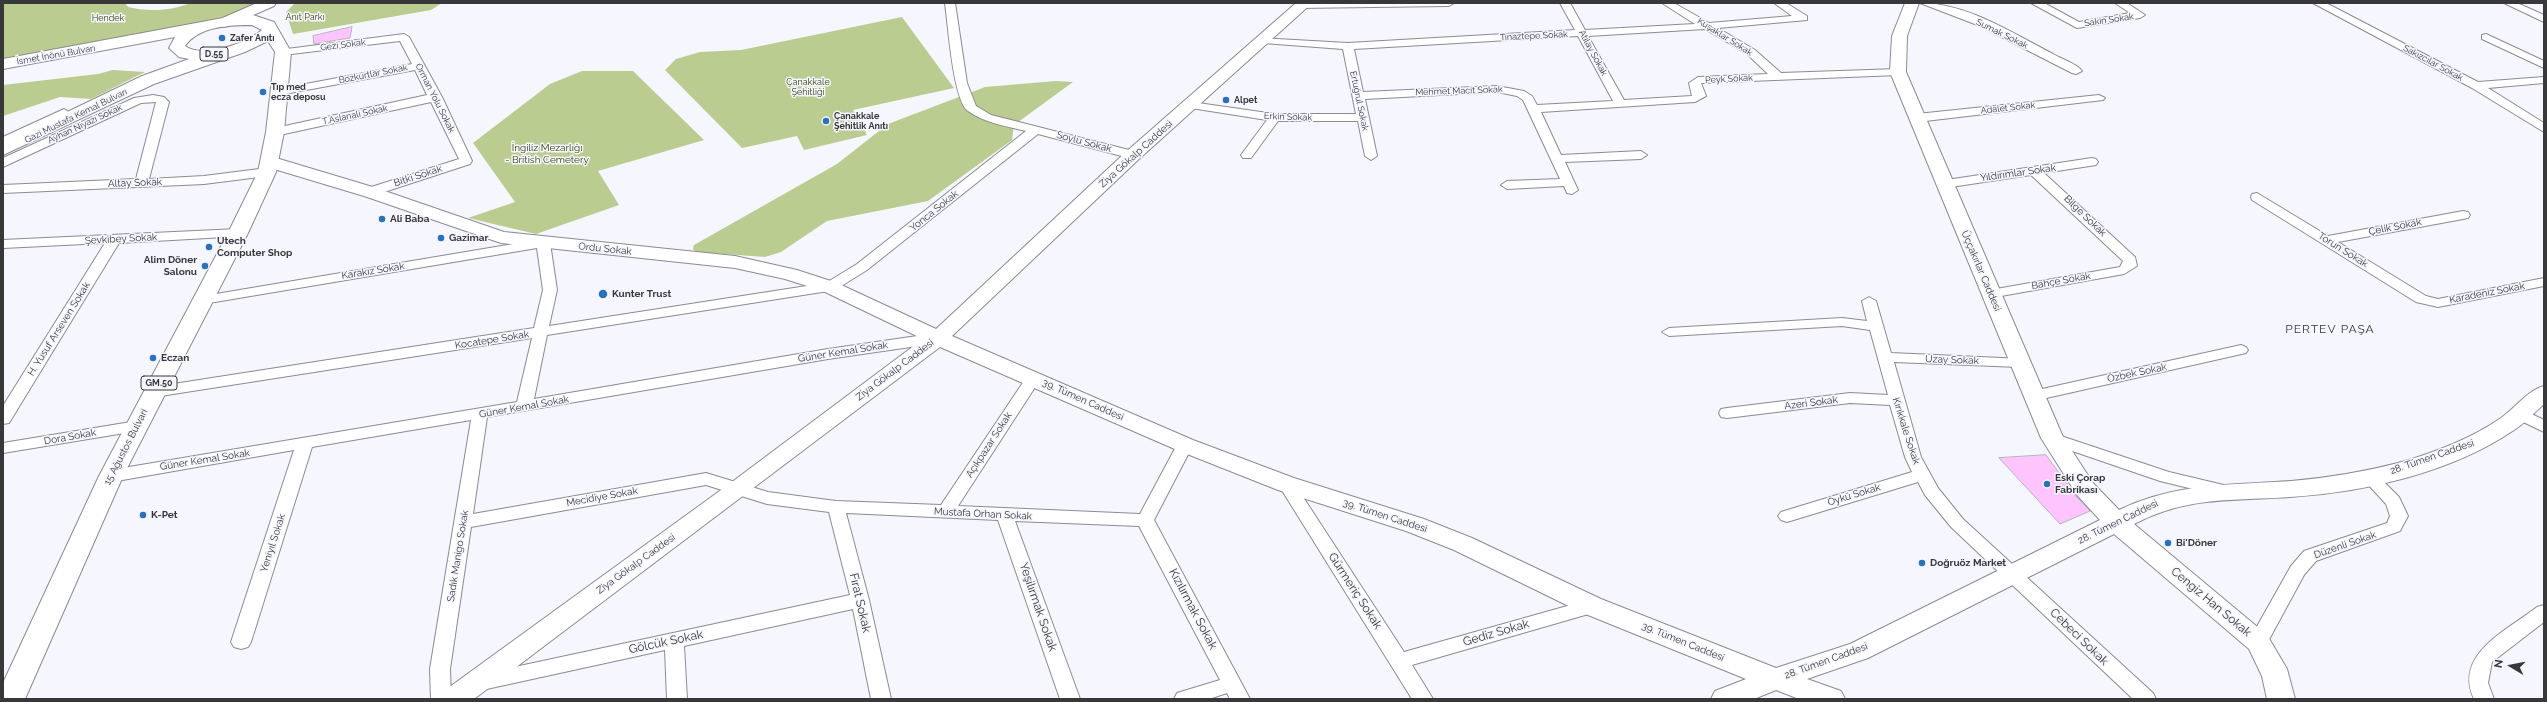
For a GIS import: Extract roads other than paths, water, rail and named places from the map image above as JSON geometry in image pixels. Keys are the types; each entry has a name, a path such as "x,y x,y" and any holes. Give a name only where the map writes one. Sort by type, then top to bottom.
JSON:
{"main road":[{"name":"D.55","path":"253,20 268,27 256,43 224,53 198,55 180,51 184,37 215,24 253,20"},
{"name":"İsmet İnönü Bulvarı","path":"3,64 215,24"},
{"path":"268,27 282,56"},
{"name":"İsmet İnönü Bulvarı","path":"110,45 150,44 180,51"},
{"name":"Gazi Mustafa Kemal Bulvarı","path":"148,80 180,51"},
{"path":"224,53 260,52 282,56"},
{"name":"Gazi Mustafa Kemal Bulvarı","path":"3,150 148,80 181,66 224,53"},
{"name":"15 Ağustos Bulvari","path":"10,699 111,476 238,233 269,167 275,132 282,56"}],"street":[{"path":"215,24 270,3"},
{"path":"268,27 272,12 281,3"},
{"name":"Soylu Sokak","path":"950,3 961,83 971,108 987,117 1133,155"},
{"path":"1303,5 1449,3"},
{"name":"Atılay Sokak","path":"1565,3 1620,104"},
{"name":"Kuşaklar Sokak","path":"1667,3 1709,26 1751,52 1778,77"},
{"name":"Tınaztepe Sokak","path":"1263,40 1348,46 1583,34 1803,18 1778,3"},
{"name":"Üççakırlar Caddesi","path":"1912,3 1897,39 1896,55 1898,72 1990,294 2052,438 2085,489 2116,522"},
{"name":"Sumak Sokak","path":"1925,3 1978,22 2076,71"},
{"name":"Sakin Sokak","path":"2036,3 2077,25 2140,15 2120,3"},
{"name":"Sakızcılar Sokak","path":"2318,3 2476,86 2544,128"},
{"path":"2510,3 2544,19"},
{"name":"Ziya Gökalp Caddesi","path":"454,699 472,684 740,488 938,338 1133,155 1303,5"},
{"name":"Gezi Sokak","path":"282,56 404,37"},
{"name":"Orman Yolu Sokak","path":"404,37 436,97 466,161"},
{"path":"2486,37 2544,65"},
{"name":"Ertuğrul Sokak","path":"1348,46 1371,156"},
{"name":"Bozkurtlar Sokak","path":"279,92 419,66"},
{"name":"Peyk Sokak","path":"1534,109 1695,99 1700,96 1695,83 1698,80 1898,72"},
{"path":"2476,86 2544,80"},
{"name":"Mehmet Macit Sokak","path":"1358,96 1509,90 1528,98 1570,186 1507,184"},
{"name":"T.Aslanali Sokak","path":"275,132 436,97"},
{"name":"Ayhan Niyazi Sokak","path":"3,163 146,98 160,99 163,102 142,182"},
{"name":"Adalet Sokak","path":"1917,118 2099,98"},
{"name":"Erkin Sokak","path":"1191,105 1275,118 1362,117"},
{"path":"3,142 64,113"},
{"path":"1247,155 1275,118"},
{"name":"Yonca Sokak","path":"830,287 869,262 1035,130"},
{"path":"1557,159 1641,155"},
{"name":"Bitki Sokak","path":"370,192 466,161"},
{"name":"Yıldırımlar Sokak","path":"1944,184 2092,162"},
{"name":"Altay Sokak","path":"3,189 204,180 269,167"},
{"name":"Ordu Sokak","path":"269,167 370,192 484,232 543,243 735,262 790,274 830,287 938,338"},
{"name":"Bilge Sokak","path":"2033,170 2088,219 2130,260 2130,266"},
{"name":"Torun Sokak","path":"2257,197 2415,296 2430,302"},
{"name":"Çelik Sokak","path":"2326,240 2463,215"},
{"name":"Şevkibey Sokak","path":"3,244 238,233"},
{"name":"H. Yusuf Arseven Sokak","path":"3,419 114,240"},
{"path":"524,407 542,332 550,290 543,243"},
{"name":"Karakız Sokak","path":"203,300 543,243"},
{"name":"Bahçe Sokak","path":"1990,294 2124,270 2130,266"},
{"name":"Karadeniz Sokak","path":"2430,302 2438,303 2544,282"},
{"name":"Kocatepe Sokak","path":"154,392 830,287"},
{"name":"Kırıkkale Sokak","path":"1869,302 1913,458 1921,475 1942,506 1957,523 2014,574"},
{"path":"1669,332 1842,322 1876,326"},
{"name":"39. Tümen Caddesi","path":"938,338 1185,445 1286,484 1422,528 1463,544 1592,606 1775,679 1831,699"},
{"name":"Güner Kemal Sokak","path":"111,476 524,407 828,354 938,338"},
{"name":"Özbek Sokak","path":"2033,396 2241,350"},
{"name":"Uzay Sokak","path":"1885,357 2019,362"},
{"name":"Açıkpazar Sokak","path":"945,513 1033,378"},
{"name":"28. Tümen Caddesi","path":"1725,699 1775,679 1859,651 2116,522 2165,500 2228,492 2328,487 2370,478 2448,454 2484,439 2506,425 2544,392"},
{"name":"Azeri Sokak","path":"1727,413 1850,398 1896,400"},
{"path":"2519,413 2544,427"},
{"name":"Sadık Manigo Sokak","path":"441,699 440,669 480,414"},
{"name":"Dora Sokak","path":"3,448 137,426"},
{"path":"2052,438 2166,477 2228,492"},
{"name":"Yeniyıl Sokak","path":"241,642 306,443"},
{"path":"1145,520 1185,445"},
{"name":"Öykü Sokak","path":"1787,516 1921,475"},
{"name":"Düzenli Sokak","path":"2258,642 2297,571 2310,556 2394,527 2399,516 2393,501 2370,478"},
{"name":"Mecidiye Sokak","path":"464,522 706,479 740,488"},
{"name":"Gürmeriç Sokak","path":"1286,484 1423,699"},
{"name":"Mustafa Orhan Sokak","path":"740,488 766,498 836,507 1005,516 1145,520"},
{"name":"Fırat Sokak","path":"836,507 860,600 881,699"},
{"name":"Yeşilırmak Sokak","path":"1005,516 1070,699"},
{"name":"Kızılırmak Sokak","path":"1145,520 1236,691"},
{"name":"Cengiz Han Sokak","path":"2116,522 2258,642 2272,664 2280,684 2281,699"},
{"name":"Cebeci Sokak","path":"2014,574 2095,653 2146,699"},
{"name":"Gölcük Sokak","path":"472,684 860,600"},
{"name":"Gediz Sokak","path":"1400,661 1592,606"},
{"path":"2484,699 2478,679 2480,667 2485,657 2544,612"},
{"path":"674,641 677,699"},
{"path":"1184,699 1236,691"}],"place":[{"name":"Zafer Anıtı","path":"222,38"},
{"name":"Tıp med ecza deposu","path":"263,92"},
{"name":"Alpet","path":"1226,100"},
{"name":"Çanakkale Şehitlik Anıtı","path":"826,121"},
{"name":"Ali Baba","path":"382,219"},
{"name":"Gazimar","path":"441,238"},
{"name":"Utech Computer Shop","path":"209,247"},
{"name":"Alim Döner Salonu","path":"205,266"},
{"name":"Kunter Trust","path":"603,294"},
{"name":"Eczan","path":"153,358"},
{"name":"Eski Çorap Fabrikası","path":"2047,484"},
{"name":"K-Pet","path":"143,515"},
{"name":"Bi'Döner","path":"2168,543"},
{"name":"Doğruöz Market","path":"1922,563"}],"district":[{"name":"PERTEV PAŞA","path":"2330,329"}],"park label":[{"name":"Anıt Parkı","path":"305,17"},
{"name":"Hendek","path":"108,18"},
{"name":"Çanakkale Şehitliği","path":"808,88"},
{"name":"İngiliz Mezarlığı - British Cemetery","path":"547,154"}]}
